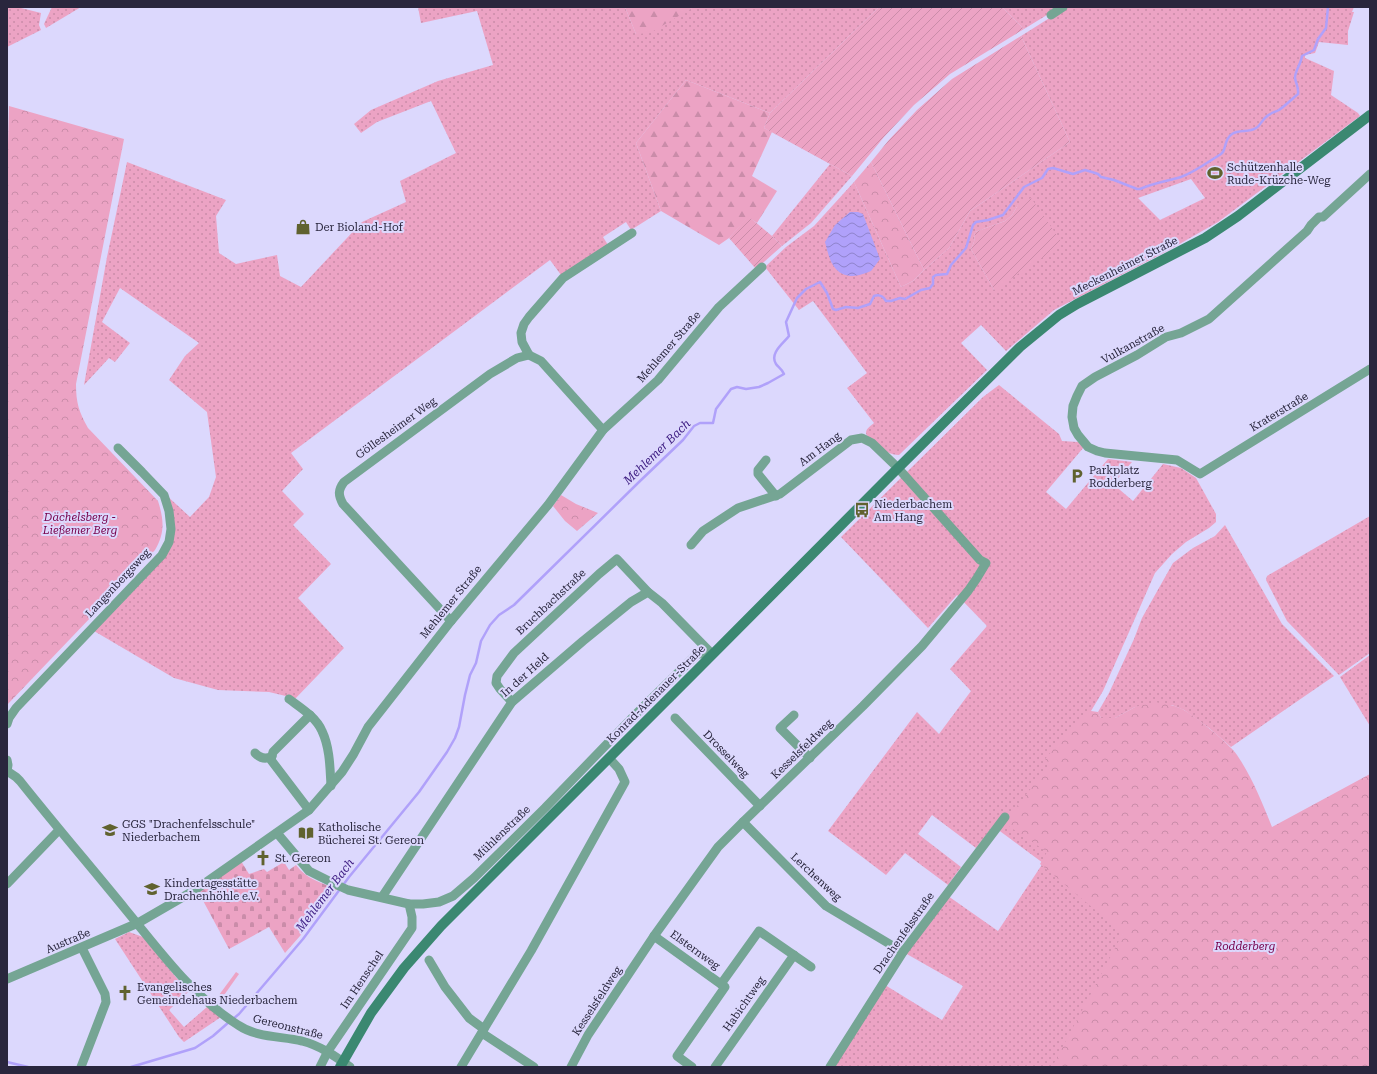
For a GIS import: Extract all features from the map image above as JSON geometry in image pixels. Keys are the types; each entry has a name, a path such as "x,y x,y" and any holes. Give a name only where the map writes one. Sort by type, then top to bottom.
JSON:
{"main road":[{"name":"Meckenheimer Straße","path":"907,459 1020,347 1059,315 1108,287 1205,238 1238,216 1370,115"},
{"name":"Konrad-Adenauer-Straße","path":"609,758 907,459"},
{"path":"340,1067 371,1013 404,968 441,926 609,758"}],"street":[{"path":"1051,15 1063,7"},
{"name":"Vulkanstraße","path":"1200,474 1177,460 1105,453 1088,447 1074,428 1072,417 1073,406 1082,386 1095,377 1137,355 1166,337 1181,333 1210,319 1307,231 1315,220 1319,217 1323,217 1335,207 1370,174"},
{"path":"603,430 541,361 529,355 522,342 521,333 529,316 563,278 632,233"},
{"name":"Mehlemer Straße","path":"138,923 195,890 309,810 331,786 353,755 368,727 451,621 548,505 603,430 658,380 719,307 762,267"},
{"name":"Göllesheimer Weg","path":"451,621 343,504 339,497 339,489 344,482 490,374 517,358 529,355"},
{"name":"Kraterstraße","path":"1200,474 1370,369"},
{"name":"Am Hang","path":"691,545 703,531 738,508 780,494 851,440 862,438 872,443 898,468"},
{"name":"Langenbergsweg","path":"7,724 16,708 162,555 169,542 171,529 169,511 164,495 118,448"},
{"path":"766,460 758,470 758,474 776,496"},
{"name":"Kesselsfeldweg","path":"571,1067 588,1034 654,936 718,847 922,646 974,582 986,563 980,560 898,468"},
{"name":"Bruchbachstraße","path":"512,702 496,683 498,676 514,653 617,559 648,592"},
{"path":"648,592 662,603 712,654"},
{"name":"In der Held","path":"382,897 512,702 619,611 648,592"},
{"name":"Mühlenstraße","path":"277,833 309,871 348,890 409,904 439,902 453,896 474,878 697,654 712,654"},
{"path":"289,699 310,715 322,730 328,755 331,786"},
{"path":"309,810 271,760 273,752 310,715"},
{"path":"794,715 780,728 810,758"},
{"name":"Drosselweg","path":"675,718 760,806"},
{"path":"255,753 264,758 272,756"},
{"name":"Konrad-Adenauer-Straße","path":"461,1067 532,951 624,782 618,769 609,758"},
{"path":"7,760 8,774 20,781 59,830 138,923"},
{"name":"Drachenfelsstraße","path":"830,1067 903,952 1004,817"},
{"name":"Lerchenweg","path":"742,822 826,906 903,952"},
{"path":"7,884 59,830"},
{"name":"Im Henschel","path":"320,1067 328,1051 412,928 412,918 409,904"},
{"name":"Austraße","path":"7,979 138,923"},
{"name":"Gereonstraße","path":"138,923 188,985 237,1025 258,1034 301,1041 316,1046 328,1051 350,1067"},
{"name":"Elsternweg","path":"654,936 723,985 759,931 811,967"},
{"path":"81,1067 106,1002 105,994 82,948"},
{"name":"Habichtweg","path":"715,1067 794,955"},
{"path":"429,960 445,987 469,1018 483,1031 534,1067"},
{"path":"692,1067 677,1056 723,985"}],"green space":[{"path":"7,7 17,7 41,13 39,25 41,30 7,47"},
{"path":"52,7 81,7 46,28 44,24"},
{"path":"418,7 625,7 636,34 694,7 879,7 770,113 686,80 636,143 661,211 631,230 626,222 603,237 608,245 561,275 550,260 291,453 303,469 282,491 304,514 293,525 331,564 298,598 344,648 294,700 290,697 269,692 218,690 174,678 94,631 171,543 165,494 190,517 209,497 216,477 207,412 169,380 185,356 199,343 120,288 102,322 130,343 115,362 109,358 84,385 107,257 127,162 226,200 216,216 219,253 236,264 277,255 280,276 301,287 362,222 406,202 400,181 456,153 431,101 377,122 361,133 354,124 371,110 438,81 493,65 477,11 421,23"},
{"path":"625,7 694,7 650,33 636,34"},
{"path":"879,7 1002,7 1024,29 950,74 914,105 884,137 852,176 764,128 770,113"},
{"path":"1002,7 1060,7 1024,29"},
{"path":"1067,7 1354,7 1352,12 1354,12 1348,31 1348,45 1319,42 1315,53 1305,55 1305,58 1334,71 1331,95 1358,113 1360,116 1218,222 1169,250 1054,310 1006,351 981,325 961,343 987,370 899,455 892,454 879,446 867,435 867,430 874,423 847,388 867,373 813,301 799,310 765,267 786,247 814,226 854,182 901,287 913,281 949,248 970,211 1070,142 1021,36","holes":["1191,179 1205,198 1160,220 1138,198","1018,205 994,290 971,249 974,242 975,232 1005,221 1012,215"]},
{"path":"1021,36 1070,142 970,211 949,248 924,270 871,162 917,110 952,79"},
{"path":"686,80 770,113 764,128 772,132 752,176 777,191 757,223 748,217 729,238 719,245 661,211 636,143"},
{"name":"Dächelsberg - Ließemer Berg","path":"9,106 124,139 76,384 77,402 82,417 88,428 158,501 162,520 162,532 161,538 155,550 7,705 7,183"},
{"path":"871,162 924,270 913,281 901,287 854,182"},
{"path":"830,164 852,176 811,223 782,246 772,236"},
{"path":"1031,198 1063,244 994,290 971,249 974,242 975,232 1005,221 1012,215 1018,205"},
{"path":"748,216 782,246 756,269 729,238"},
{"path":"999,385 1059,434 1062,441 1078,442 1084,447 1046,492 1066,509 1108,459 1132,462 1113,484 1133,501 1163,464 1181,468 1196,478 1216,514 1216,522 1186,542 1172,554 1155,573 1103,691 1091,711 1097,723 1128,923 1063,1067 833,1067 885,985 942,1020 963,986 905,953 948,896 998,931 1043,863 993,826 976,848 932,815 918,834 961,867 948,885 905,853 886,875 828,831 917,712 939,734 971,691 950,669 987,626 957,595 928,628 841,537 983,397"},
{"path":"561,495 576,504 598,513 577,531 565,521 553,506"},
{"path":"1370,516 1370,653 1339,675 1287,621 1266,580 1267,576"},
{"path":"1225,525 1282,624 1334,676 1231,747 1209,728 1184,710 1172,705 1135,707 1115,718 1101,718 1098,712 1109,693 1142,618 1173,563 1193,548 1215,536"},
{"path":"1370,655 1370,726 1340,677"},
{"name":"Rodderberg","path":"1155,702 1176,706 1188,712 1203,723 1233,750 1252,781 1272,827 1370,774 1370,1067 1052,1067 1123,933 1040,864 1047,852 1004,823 1050,764 1045,759 1073,727 1091,711 1098,712 1101,718 1115,718 1135,707"},
{"path":"241,861 249,874 264,869 267,872 284,862 289,870 296,865 309,877 337,889 285,953 269,927 229,949 200,895 201,891"},
{"path":"129,932 143,937 188,992 169,1010 184,1027 207,1007 221,1017 184,1042 179,1037 115,939"},
{"path":"236,972 239,974 222,998 219,995"}],"water":[{"path":"850,212 858,212 863,214 880,259 871,271 853,276 841,273 836,269 830,260 825,242 835,225"}],"waterway":[{"name":"Mehlemer Bach","path":"233,1019 239,1014 303,939 349,877 419,792 447,752 459,727 470,675 476,663 481,641 490,625 499,615 514,605 683,440 694,426 700,423 713,423 716,409 731,389 737,387 746,389 759,387 784,374 776,364 774,356 778,348 789,336 786,322 797,298 806,289 820,282 827,293 833,309 836,310 846,307 858,308 870,304 876,295 881,296 886,301 891,301 900,298 905,299 921,290 930,288 933,284 933,277 936,275 947,274 951,265 966,248 973,225 976,222 1003,215 1024,187 1042,178 1048,169 1053,168 1073,174 1085,170 1098,174 1101,177 1140,189 1181,177 1201,167 1223,152 1229,136 1238,132 1256,128 1263,120 1279,110 1298,94 1295,78 1296,73 1302,56 1314,50 1318,39 1326,28 1328,7"},
{"name":"Mehlemer Bach","path":"131,1067 195,1048 213,1036 229,1022"},
{"name":"Mehlemer Bach","path":"7,1062 28,1067"}],"place":[{"name":"Schützenhalle Rude-Krüzche-Weg","path":"1215,173"},
{"name":"Der Bioland-Hof","path":"303,227"},
{"name":"Parkplatz Rodderberg","path":"1077,476"},
{"name":"Niederbachem Am Hang","path":"862,510"},
{"name":"GGS \"Drachenfelsschule\" Niederbachem","path":"110,830"},
{"name":"Katholische Bücherei St. Gereon","path":"306,833"},
{"name":"St. Gereon","path":"263,858"},
{"name":"Kindertagesstätte Drachenhöhle e.V.","path":"152,889"},
{"name":"Evangelisches Gemeindehaus Niederbachem","path":"125,993"}]}
